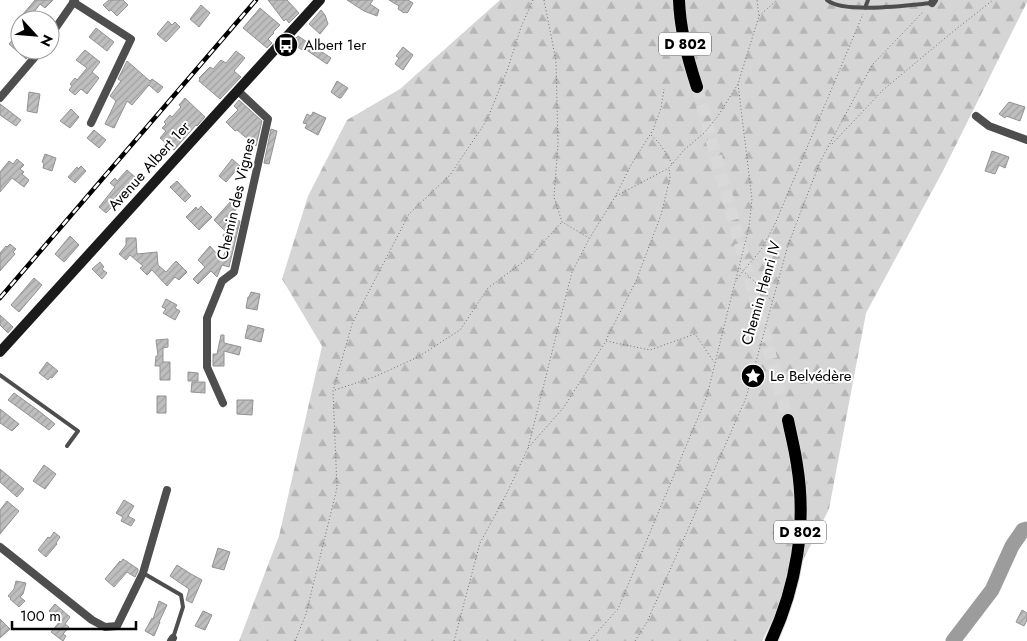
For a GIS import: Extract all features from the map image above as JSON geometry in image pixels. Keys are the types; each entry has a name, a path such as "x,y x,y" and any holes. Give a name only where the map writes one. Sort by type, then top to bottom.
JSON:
{"main road":[{"name":"Avenue Albert 1er","path":"0,352 320,0"},
{"name":"D 802","path":"678,0 685,42 697,87"},
{"name":"D 802","path":"771,641 792,583 797,558 800,522 798,467 788,420"}],"street":[{"path":"60,21 74,1 131,39 91,123"},
{"path":"0,98 32,60"},
{"name":"Chemin des Vignes","path":"223,403 207,367 207,318 222,281 234,272 268,119 238,91"},
{"path":"976,116 989,126 1027,140"},
{"path":"0,547 92,620 105,627 117,626 143,573 167,490"}],"lane":[{"path":"827,0 832,4 865,8 933,1"},
{"path":"865,8 868,0"},
{"path":"0,375 78,431 67,446"},
{"path":"143,573 181,595 183,606 172,640"}],"path":[{"path":"295,641 306,614 337,488 333,391 352,324 409,214 450,176 487,120 508,68 521,26 533,0"},
{"path":"544,0 556,61 558,144 554,197 562,222 589,239"},
{"path":"615,197 669,168 684,150 704,133 713,122 738,84 759,16 757,0"},
{"path":"759,16 777,0"},
{"path":"829,147 883,90 993,0"},
{"name":"Chemin Henri IV","path":"635,641 647,622 746,398 788,245 820,162 872,65 933,1"},
{"path":"735,282 761,250 775,224 865,8"},
{"path":"589,641 618,609 707,396 739,268 752,199 738,84"},
{"path":"664,89 662,108 651,135 665,150 672,165"},
{"path":"454,641 480,543 506,495 528,448 572,272 631,165 653,130"},
{"path":"528,448 564,407 606,341 636,281 661,215 670,178 669,168"},
{"path":"333,391 374,377 418,357 460,330 488,288 530,257 562,222"},
{"path":"739,268 756,283 772,302"},
{"path":"606,341 650,350 694,334 715,362"}],"green space":[{"path":"500,0 1027,0 944,169 866,313 829,509 762,641 239,641 279,536 322,346 282,279 308,196 347,120 400,89"}],"building":[{"path":"35,0 53,0 45,8 40,4 36,10 26,10"},
{"path":"109,0 123,0 128,5 117,16 103,5"},
{"path":"268,0 287,0 299,13 289,23 286,19 284,21"},
{"path":"347,0 373,0 370,4 379,10 377,16 364,11"},
{"path":"389,0 408,0 413,3 408,12 404,13 398,9 399,6"},
{"path":"201,5 210,13 199,27 190,19"},
{"path":"260,8 280,25 268,39 272,43 267,48 243,28"},
{"path":"321,10 328,24 320,34 309,24"},
{"path":"168,21 172,25 175,22 180,27 166,42 157,34"},
{"path":"96,28 114,42 107,51 89,37"},
{"path":"298,36 331,58 327,64 305,49 304,51 291,43"},
{"path":"403,47 413,55 403,70 395,64 399,58 396,56"},
{"path":"85,50 100,62 92,72 99,78 87,94 81,89 75,95 69,90 72,86 70,84 75,78 77,80 87,68 76,60"},
{"path":"236,51 245,58 234,71 241,77 220,99 199,81 199,78 210,67 213,69 221,60 226,63"},
{"path":"127,61 150,81 152,79 163,87 158,93 149,85 132,105 127,101 114,128 105,124 116,101 110,96 121,81 118,79"},
{"path":"337,81 348,88 341,98 331,92"},
{"path":"29,92 40,94 37,113 27,111"},
{"path":"185,98 205,117 174,150 160,138 166,131 162,128 170,115 172,117 181,107 179,105"},
{"path":"239,100 262,121 256,146 226,122 238,110 234,106"},
{"path":"1009,102 1025,107 1020,121 1006,116 1005,118 999,114"},
{"path":"0,104 21,120 16,126 0,115"},
{"path":"71,109 79,117 70,128 60,121"},
{"path":"313,112 326,118 318,135 305,128 307,124 303,123 307,114 311,116"},
{"path":"271,129 277,131 269,164 264,163"},
{"path":"94,130 106,140 99,148 87,138"},
{"path":"992,151 1009,157 1005,168 999,165 995,174 985,171"},
{"path":"45,154 56,158 52,171 43,168 44,163 42,162"},
{"path":"17,159 24,165 20,169 24,172 22,174 29,180 24,187 12,178 0,192 0,172 9,161 13,164"},
{"path":"232,159 240,166 226,182 219,176"},
{"path":"81,166 86,171 75,183 68,177 77,167 78,169"},
{"path":"127,170 135,177 116,196 113,201 116,203 106,213 99,207 115,187 110,183 115,178 117,181"},
{"path":"177,181 191,196 185,202 170,187"},
{"path":"231,201 238,207 229,218 240,221 229,267 222,265 217,277 211,271 198,284 193,279 205,267 198,260 210,246 223,258 228,242 224,240 223,235 226,232 214,220"},
{"path":"201,206 212,217 199,230 186,217 196,207 198,210"},
{"path":"70,236 79,245 64,262 55,254"},
{"path":"126,238 136,238 137,254 157,252 158,265 166,272 176,261 187,272 179,280 175,277 167,286 152,270 147,275 140,268 143,266 130,255 126,260 119,254 126,245"},
{"path":"10,244 16,249 13,252 15,254 0,271 0,253"},
{"path":"100,262 104,267 102,269 107,273 102,279 92,269"},
{"path":"34,278 42,285 19,312 11,305"},
{"path":"251,292 260,294 257,310 246,308"},
{"path":"166,299 177,305 175,308 180,311 175,320 163,313 166,309 162,307"},
{"path":"0,315 13,327 8,333 0,325"},
{"path":"248,325 264,329 261,342 245,338"},
{"path":"221,335 224,335 224,343 241,347 239,355 224,351 224,366 213,366 213,354 217,354"},
{"path":"168,339 168,347 163,348 163,362 170,362 170,380 160,380 160,366 155,366 156,356 158,356 156,340"},
{"path":"47,362 58,371 48,380 39,373"},
{"path":"188,372 198,373 198,381 188,381"},
{"path":"192,382 205,382 205,393 191,392"},
{"path":"14,393 55,424 49,430 8,400"},
{"path":"157,396 166,396 166,413 157,413"},
{"path":"237,400 253,400 252,415 237,414"},
{"path":"0,409 19,424 12,431 0,423"},
{"path":"44,465 56,474 45,489 33,481"},
{"path":"0,469 24,489 17,497 0,482"},
{"path":"124,500 134,506 128,516 135,520 131,526 121,521 123,517 116,513"},
{"path":"7,501 19,511 0,534 0,510"},
{"path":"54,532 60,537 57,544 46,557 38,550"},
{"path":"218,548 230,552 224,570 212,567"},
{"path":"123,559 138,569 138,571 135,577 127,572 114,587 105,579"},
{"path":"177,565 202,580 192,603 186,600 189,589 170,576"},
{"path":"16,581 26,583 23,594 20,597 25,601 19,607 8,596 14,589"},
{"path":"159,601 167,605 154,636 145,631 153,619"},
{"path":"55,604 70,617 65,624 69,627 63,634 66,636 63,641 51,632 61,620 49,611"},
{"path":"1022,610 1027,613 1027,620 1024,626 1016,622"},
{"path":"203,611 212,615 205,630 195,626"},
{"path":"0,619 10,629 0,638"}],"waterway":[{"path":"953,641 992,590 1012,546 1023,530 1027,529"}],"tunnel":[{"path":"697,87 788,420"}],"railway":[{"path":"0,298 256,0"}],"place":[{"name":"Albert 1er","path":"286,45"},
{"name":"Le Belvédère","path":"753,376"}]}
